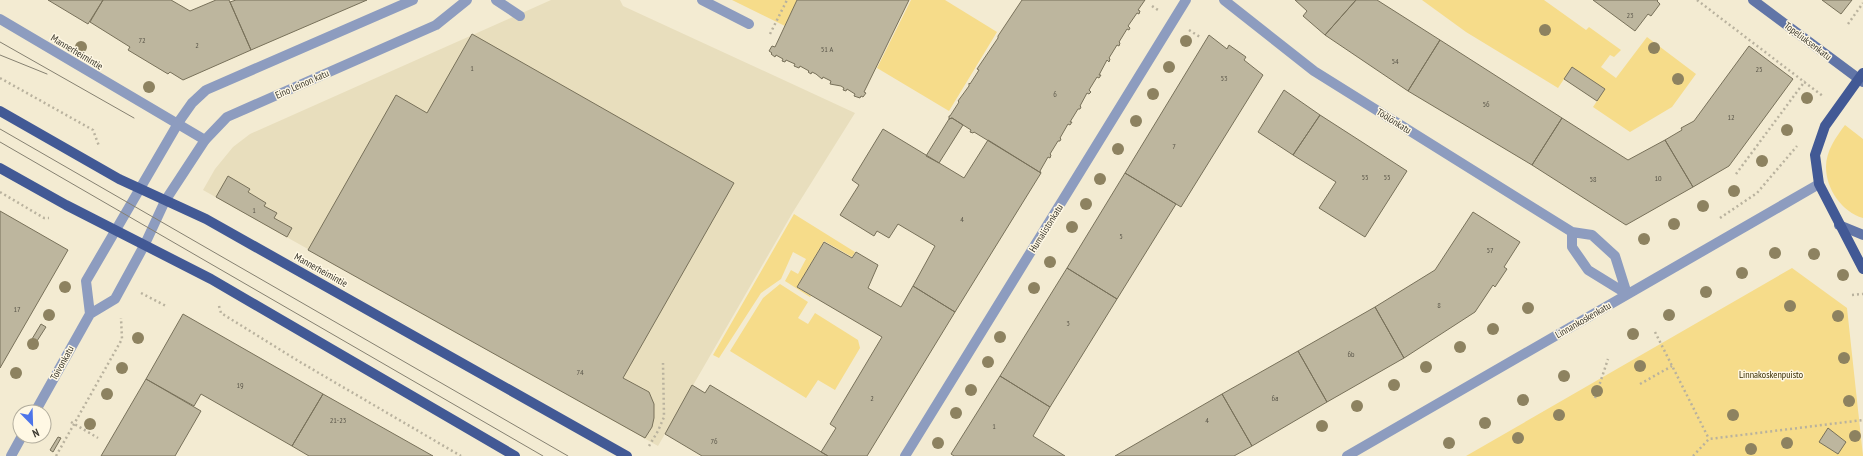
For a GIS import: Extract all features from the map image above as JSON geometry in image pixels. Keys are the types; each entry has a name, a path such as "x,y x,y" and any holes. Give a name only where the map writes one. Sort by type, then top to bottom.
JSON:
{"main road":[{"name":"Topeliuksenkatu","path":"1753,0 1862,78"},
{"path":"1862,78 1825,126 1816,155 1819,184 1863,269"},
{"name":"Mannerheimintie","path":"0,112 110,174 206,219 627,456"},
{"path":"0,168 66,205 211,279 514,456"},
{"path":"1839,224 1863,235"}],"street":[{"path":"90,314 86,281 177,124 192,103 206,90 413,0"},
{"name":"Eino Leinon katu","path":"145,244 165,201 205,140 227,117 436,25 468,0"},
{"path":"496,0 520,16"},
{"path":"702,0 749,24"},
{"name":"Humalistonkatu","path":"905,456 1186,0"},
{"name":"Töölönkatu","path":"1224,0 1314,71 1572,232 1592,235 1615,256 1627,294"},
{"name":"Mannerheimintie","path":"0,20 205,140"},
{"name":"Linnankoskenkatu","path":"1350,455 1819,184"},
{"path":"1572,232 1572,247 1588,270 1627,294"},
{"name":"Toivonkatu","path":"39,404 90,314 115,299 145,244"},
{"path":"11,456 18,444"}],"path":[{"path":"770,34 787,0"},
{"path":"1697,0 1826,99"},
{"path":"1848,24 1863,3"},
{"path":"0,78 93,130 110,174"},
{"path":"1736,174 1805,82"},
{"path":"1717,221 1722,215 1757,193 1793,150 1800,145"},
{"path":"211,279 221,313 300,362 461,456"},
{"path":"56,456 73,423 122,339 119,292"},
{"path":"141,293 166,306"},
{"path":"1852,295 1863,294"},
{"path":"1655,332 1709,439"},
{"path":"1595,398 1608,359"},
{"path":"649,446 664,417 664,363"},
{"path":"1640,384 1672,366"},
{"path":"1693,456 1709,439 1863,420"},
{"path":"73,423 98,438"}],"shaded area":[{"path":"551,0 620,0 623,6 855,113 793,212 658,446 203,190 215,169 233,147 250,134"}],"green space":[{"path":"732,0 797,0 785,26"},
{"path":"911,0 945,0 997,32 949,111 877,68"},
{"path":"1422,0 1544,0 1586,30 1589,27 1621,50 1614,57 1610,55 1601,67 1616,78 1647,37 1696,74 1672,107 1630,132 1593,107 1605,89 1572,67 1558,88 1466,32"},
{"path":"1845,125 1863,139 1863,218 1848,211 1842,205 1832,191 1827,175 1826,161 1828,155 1835,139"},
{"path":"794,214 855,252 852,257 824,241 797,287 811,296 810,297 785,281 791,270 798,274 806,259 793,252 781,279 761,293 719,358 713,355"},
{"name":"Linnakoskenpuisto","path":"1792,268 1847,308 1863,456 1466,456"},
{"path":"780,284 808,302 798,318 808,324 815,313 858,340 860,348 835,390 818,380 806,398 730,351 763,298"}],"building":[{"path":"48,0 103,0 88,24"},
{"path":"103,0 171,0 190,11 216,0 229,0 251,50 183,80 170,72 168,74 128,50 130,47 90,22"},
{"path":"236,0 367,0 251,50 230,2"},
{"path":"797,0 909,0 864,92 866,93 863,97 861,96 860,98 854,96 855,94 847,89 846,91 843,90 844,88 841,86 830,84 831,81 823,77 822,79 812,72 811,74 808,72 809,71 800,66 799,68 794,66 795,64 786,60 785,62 782,61 783,59 776,55 775,57 771,54 772,53 769,51 772,46 775,47"},
{"path":"1022,0 1145,0 1138,10 1140,11 1139,14 1137,13 1128,26 1130,28 1129,30 1127,29 1119,42 1119,46 1117,45 1109,58 1109,62 1107,60 1099,75 1101,75 1099,78 1097,77 1089,90 1091,92 1089,94 1087,93 1080,106 1080,109 1078,109 1070,122 1072,122 1070,125 1068,124 1060,138 1060,141 1058,141 1050,154 1050,158 1048,157 1040,171 1041,173 974,132 970,132 971,130 952,118 949,119 949,116 959,102 958,101 969,86 969,83 970,84 979,70 977,69"},
{"path":"1295,0 1356,0 1325,35 1303,16 1307,11"},
{"path":"1356,0 1377,0 1440,40 1408,91 1325,35"},
{"path":"1593,0 1658,0 1657,1 1660,4 1651,16 1648,14 1635,31"},
{"path":"1822,0 1852,0 1841,14"},
{"path":"472,34 734,183 623,378 649,392 654,404 654,418 652,427 645,438 308,250 396,95 427,113"},
{"path":"1209,35 1227,49 1229,45 1246,57 1244,60 1263,75 1181,207 1125,173"},
{"path":"1440,40 1562,118 1532,165 1408,91"},
{"path":"1749,46 1793,79 1729,166 1693,187 1665,140 1682,130 1681,128 1694,121"},
{"path":"1572,67 1605,89 1597,101 1564,79"},
{"path":"1284,90 1320,115 1293,155 1258,132"},
{"path":"1320,115 1407,171 1365,237 1319,208 1336,182 1293,155"},
{"path":"952,118 963,125 939,163 926,156 949,119"},
{"path":"1562,118 1628,160 1665,140 1693,187 1626,225 1532,165"},
{"path":"883,129 964,178 988,140 1041,173 955,312 913,286 935,246 898,224 889,238 877,231 874,236 840,215 859,185 852,180"},
{"path":"1125,173 1176,204 1117,299 1067,268"},
{"path":"228,176 250,189 248,192 266,203 264,206 277,213 274,218 292,228 287,237 216,197"},
{"path":"0,211 68,250 0,368"},
{"path":"1473,212 1520,242 1504,267 1507,269 1495,287 1493,285 1475,312 1404,358 1375,307 1435,270"},
{"path":"824,242 852,258 856,252 878,265 868,288 901,307 913,286 955,312 867,456 828,456 821,452 836,428 830,424 882,337 797,287"},
{"path":"1067,268 1117,299 1050,407 1000,376"},
{"path":"1375,307 1404,358 1327,402 1298,351"},
{"path":"183,314 323,394 292,446 201,394 194,406 146,379"},
{"path":"41,324 46,327 37,341 32,339"},
{"path":"1298,351 1327,402 1252,446 1222,394"},
{"path":"1000,376 1050,407 1033,436 1065,456 954,456 951,454"},
{"path":"146,379 201,411 175,456 101,456"},
{"path":"692,385 705,393 710,385 828,456 702,456 665,434"},
{"path":"323,394 433,456 309,456 292,446"},
{"path":"1222,394 1252,446 1234,456 1115,456"},
{"path":"1828,428 1846,442 1838,454 1819,442"},
{"path":"58,437 61,438 53,452 50,450"}],"tram line":[{"path":"0,42 134,118"},
{"path":"0,55 47,74"},
{"path":"0,129 568,456"},
{"path":"0,142 543,456"}]}
